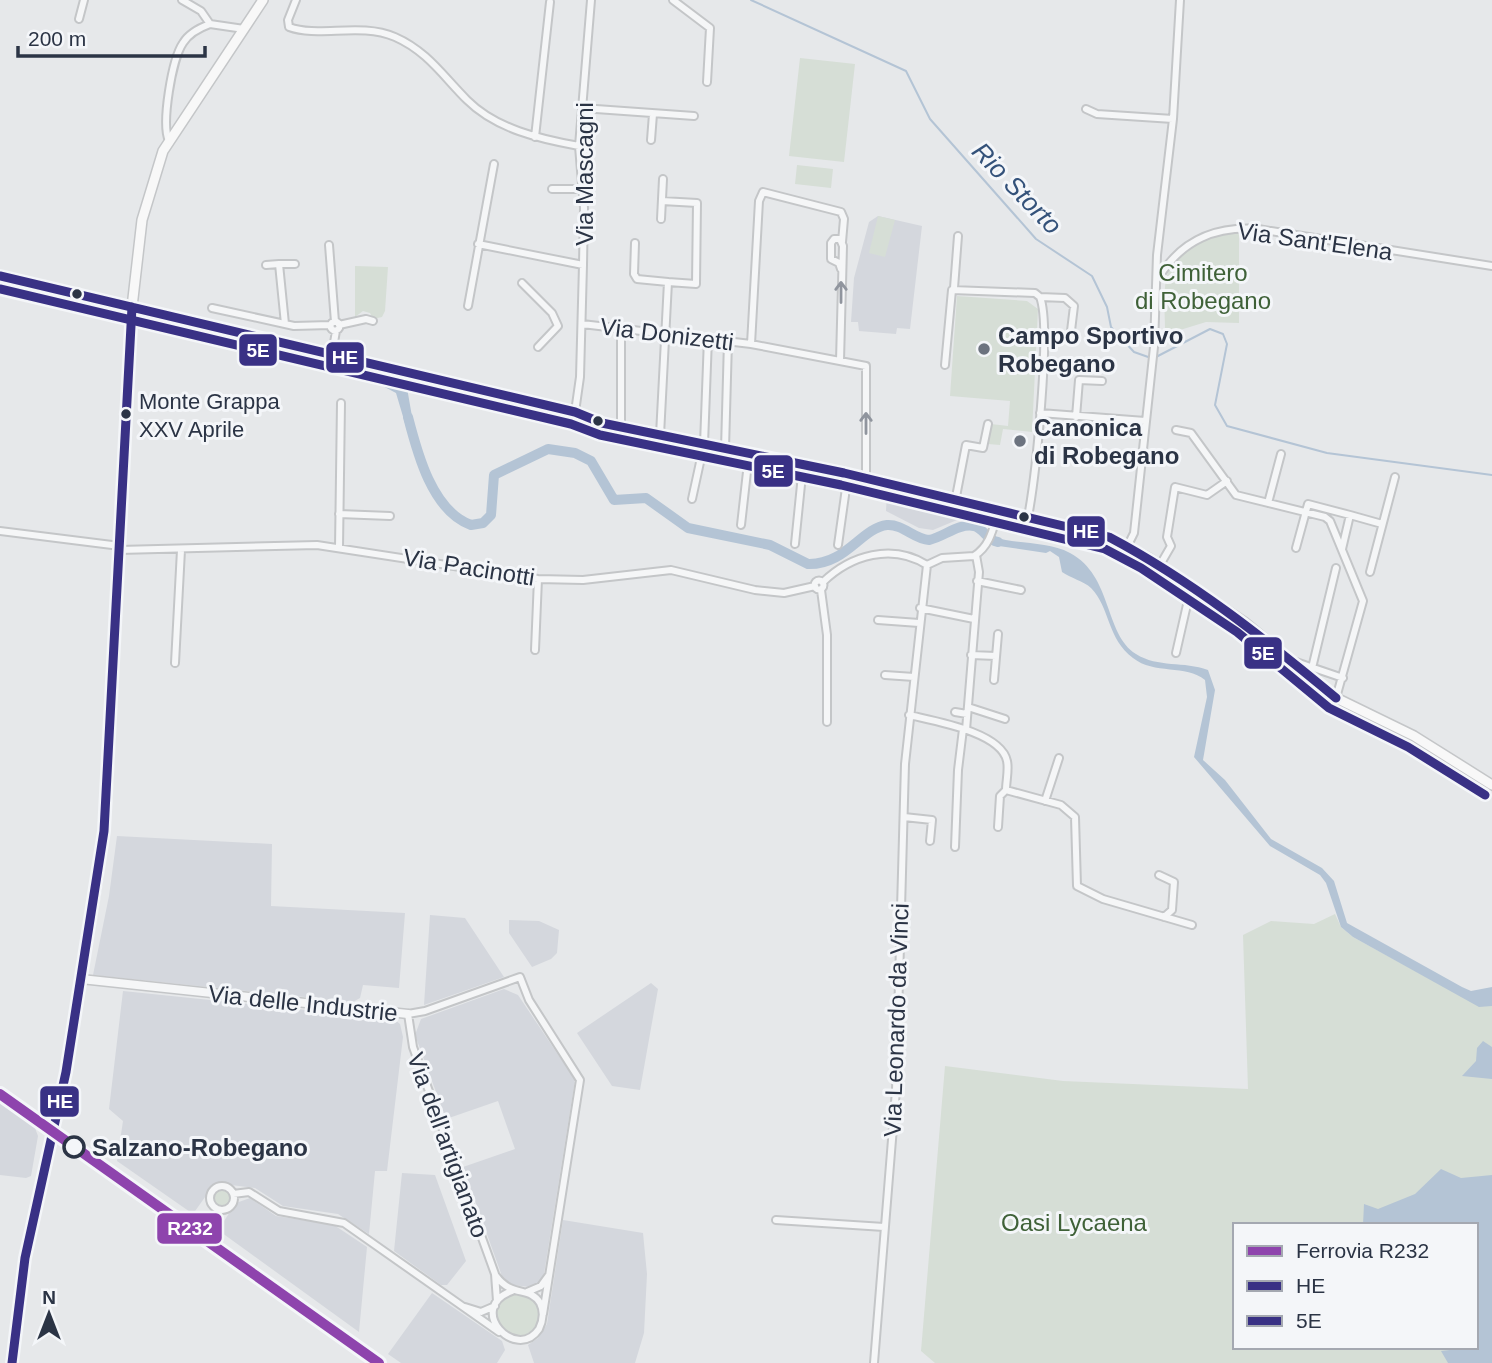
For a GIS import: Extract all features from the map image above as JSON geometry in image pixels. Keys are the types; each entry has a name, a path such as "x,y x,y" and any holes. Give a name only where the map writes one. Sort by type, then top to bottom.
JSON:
{"main road":[{"path":"132,310 144,209 153,177 169,141 263,0"},
{"path":"0,276 132,310 575,412 621,427 848,474 1100,535 1128,545 1244,622 1336,698 1415,736 1492,785"}],"street":[{"path":"79,19 84,0"},
{"path":"182,0 201,11 210,24"},
{"path":"296,0 288,20 289,27 373,30 393,36 428,56 468,101 486,114 534,137 579,146"},
{"name":"Via Mascagni","path":"575,412 579,390 583,265 583,190 579,146 591,0"},
{"path":"673,0 710,28 707,82"},
{"path":"1128,545 1133,533 1154,347 1157,255 1173,119 1180,0"},
{"path":"534,137 550,2"},
{"path":"169,141 165,130 174,65 188,36 210,24 244,29"},
{"path":"582,108 694,116"},
{"path":"1086,108 1097,114 1173,119"},
{"path":"651,140 653,114"},
{"path":"468,306 494,163"},
{"path":"661,219 663,178"},
{"path":"552,190 583,190"},
{"name":"Via Donizetti","path":"751,344 761,195 766,192 841,212 844,219 842,242"},
{"path":"635,243 634,274 637,279 696,284 697,203 662,201"},
{"name":"Via Sant'Elena","path":"1157,279 1182,249 1196,239 1223,229 1258,229 1492,266"},
{"path":"945,365 958,236"},
{"path":"840,360 842,242 834,239 831,243 831,258 839,263 841,269"},
{"name":"Via Mascagni","path":"478,244 583,265"},
{"path":"329,245 335,326 332,354"},
{"path":"279,264 285,324"},
{"path":"266,265 295,264"},
{"path":"660,435 668,282"},
{"path":"522,283 552,313 558,326 538,347"},
{"path":"954,288 1035,293 1040,297 1065,298 1074,306 1070,339"},
{"path":"1028,517 1040,413 1043,351 1040,297"},
{"path":"212,308 285,324 335,326 366,319 373,321"},
{"path":"66,1072 98,877 107,796 132,310"},
{"name":"Via Donizetti","path":"582,324 751,344 866,366 866,480"},
{"path":"621,330 621,427"},
{"path":"692,499 704,444 709,338"},
{"path":"724,449 728,341"},
{"path":"1076,417 1079,380 1102,381"},
{"path":"339,548 341,403"},
{"path":"1040,413 1145,421"},
{"path":"955,502 966,446 983,448 988,424"},
{"path":"1176,430 1191,433 1236,495 1305,511 1330,521 1363,601 1336,698"},
{"path":"741,525 748,454"},
{"path":"1268,503 1281,454"},
{"path":"795,544 803,465"},
{"path":"838,545 848,474"},
{"path":"1370,572 1395,477"},
{"path":"1160,565 1171,546 1167,537 1175,487 1206,495 1227,481"},
{"path":"1296,548 1308,504 1382,524"},
{"path":"955,847 958,770 967,711 977,581 976,555 990,538 998,512"},
{"path":"339,514 390,516"},
{"path":"1342,550 1350,514"},
{"name":"Via Pacinotti","path":"0,531 120,548 181,550 317,545 538,579 583,580 671,570 755,590 784,593 820,586 874,552 918,560 927,565"},
{"path":"175,663 181,550"},
{"path":"927,565 935,559 976,555"},
{"name":"Via Leonardo da Vinci","path":"874,1363 896,1090 909,715 927,565"},
{"path":"1311,668 1336,568"},
{"path":"535,650 538,579"},
{"path":"977,581 1021,590"},
{"path":"820,586 827,635 827,722"},
{"path":"1176,653 1191,587"},
{"path":"920,608 974,619"},
{"path":"878,620 919,623"},
{"path":"994,680 998,634"},
{"path":"971,655 996,656"},
{"path":"1288,659 1343,678"},
{"path":"886,675 914,677"},
{"path":"955,712 967,711 1005,719"},
{"path":"909,715 964,729 998,745 1007,761 1006,790 1000,796 998,827"},
{"path":"1045,801 1059,758"},
{"path":"1006,790 1061,805 1075,817 1077,886 1103,899 1192,925"},
{"path":"904,817 932,820 930,841"},
{"path":"1159,875 1174,882 1172,911 1164,917"},
{"name":"Via delle Industrie","path":"81,979 408,1014 425,1011 520,977 529,1000 580,1080 550,1275"},
{"name":"Via dell'artigianato","path":"408,1014 413,1047 495,1274 496,1303 493,1318 499,1332"},
{"path":"12,1363 25,1258 57,1112"},
{"path":"233,1194 249,1192 279,1211 338,1220 509,1340 525,1340 540,1327 550,1275"},
{"path":"776,1220 884,1227"},
{"name":"Via dell'artigianato","path":"495,1274 512,1291"},
{"path":"460,1305 481,1312 512,1291 525,1292 541,1286 550,1275"},
{"path":"525,1292 538,1301 543,1314"}],"shaded area":[{"path":"878,216 922,226 910,329 897,328 896,334 859,331 858,322 851,322 854,278 869,222"},
{"path":"887,493 971,513 970,519 957,520 933,530 919,528 886,511"},
{"path":"117,836 272,844 271,906 405,913 399,988 363,985 360,998 353,1002 93,975 109,896"},
{"path":"430,915 465,918 504,977 424,1005"},
{"path":"509,920 539,921 559,930 557,953 551,959 532,967 509,933"},
{"path":"651,983 658,989 640,1090 612,1086 577,1033"},
{"path":"504,989 518,995 575,1080 544,1274 539,1283 529,1287 514,1285 503,1279 463,1167 515,1149 498,1101 446,1119 415,1035 421,1019"},
{"path":"123,991 394,1019 400,1024 403,1037 387,1171 375,1171 369,1234 338,1214 283,1206 255,1188 215,1183 193,1214 117,1161 123,1121 109,1109"},
{"path":"0,1103 35,1128 38,1136 31,1176 26,1178 0,1175"},
{"path":"402,1173 435,1175 466,1261 447,1285 441,1285 394,1251"},
{"path":"250,1198 276,1216 334,1225 367,1247 359,1332 218,1230 236,1203"},
{"path":"563,1220 643,1233 647,1274 644,1333 635,1363 534,1363 528,1345 538,1338 547,1324"},
{"path":"432,1293 502,1341 505,1350 497,1363 401,1363 388,1354"}],"green space":[{"path":"800,58 855,64 844,162 789,156"},
{"path":"797,165 833,169 831,188 795,184"},
{"path":"878,216 895,220 885,257 869,253"},
{"name":"Cimitero di Robegano","path":"1239,233 1239,323 1206,322 1180,330 1165,329 1164,298 1169,269 1184,252 1205,240"},
{"path":"355,266 388,267 385,311 382,317 373,319 370,313 363,311 355,317"},
{"path":"957,296 1027,301 1038,309 1032,432 1003,429 1000,445 988,444 991,424 1008,426 1010,401 950,396"},
{"name":"Oasi Lycaena","path":"1335,914 1341,927 1353,937 1479,1006 1492,1006 1492,1363 935,1363 921,1351 945,1066 1063,1081 1248,1089 1243,935 1271,921 1314,924"},
{"path":"222,1189 228,1192 231,1198 228,1204 222,1207 216,1204 213,1198 216,1192"},
{"path":"518,1294 533,1300 539,1315 533,1330 518,1336 503,1330 497,1315 503,1300"}],"water":[{"path":"359,368 402,378 406,382 414,428 407,430 396,393 358,373"},
{"path":"994,537 1052,547 1070,553 1084,563 1094,576 1118,633 1136,654 1162,663 1208,670 1215,690 1203,760 1225,780 1271,839 1322,868 1334,881 1347,923 1471,991 1492,987 1492,1006 1479,1007 1353,937 1341,927 1326,883 1320,875 1270,846 1194,757 1207,697 1205,680 1189,672 1150,666 1133,658 1118,642 1097,596 1091,588 1062,572 1059,557 1050,551 1046,553 992,545"},
{"path":"1483,1041 1492,1047 1492,1079 1462,1076 1476,1061 1477,1048"},
{"path":"1441,1169 1461,1178 1492,1175 1492,1363 1448,1363 1441,1351 1478,1349 1478,1223 1363,1223 1364,1204 1378,1209 1415,1194"}],"waterway":[{"name":"Rio Storto","path":"751,0 906,71 930,119 1036,239 1092,276 1107,307 1111,327 1134,352 1151,358"},
{"path":"0,286 372,374"},
{"name":"Rio Storto","path":"1156,357 1210,329 1223,334 1227,344 1215,405 1227,426 1327,453 1492,475"},
{"path":"408,417 416,447 436,494 457,518 471,525 483,523 491,515 494,475 548,449 575,453 591,461 614,500 646,498 688,528 770,545 808,564 833,559 869,532 887,525 929,540 962,526 974,526 998,542"}],"tunnel":[{"path":"57,1112 66,1072"}],"rail line":[{"name":"R232","path":"0,1094 379,1363"}],"transit line":[{"name":"HE","path":"0,276 575,412 602,423 844,473 1109,537 1169,572 1227,611 1336,698"},
{"name":"5E","path":"0,289 571,424 600,435 841,485 1105,549 1141,568 1237,632 1329,708 1408,747 1485,795"},
{"name":"HE","path":"12,1363 25,1258 66,1072 104,831 132,307"}],"place":[{"name":"Campo Sportivo Robegano","path":"984,349"},
{"name":"Monte Grappa XXV Aprile","path":"126,414"},
{"name":"Canonica di Robegano","path":"1020,441"},
{"name":"Salzano-Robegano","path":"74,1147"}]}
